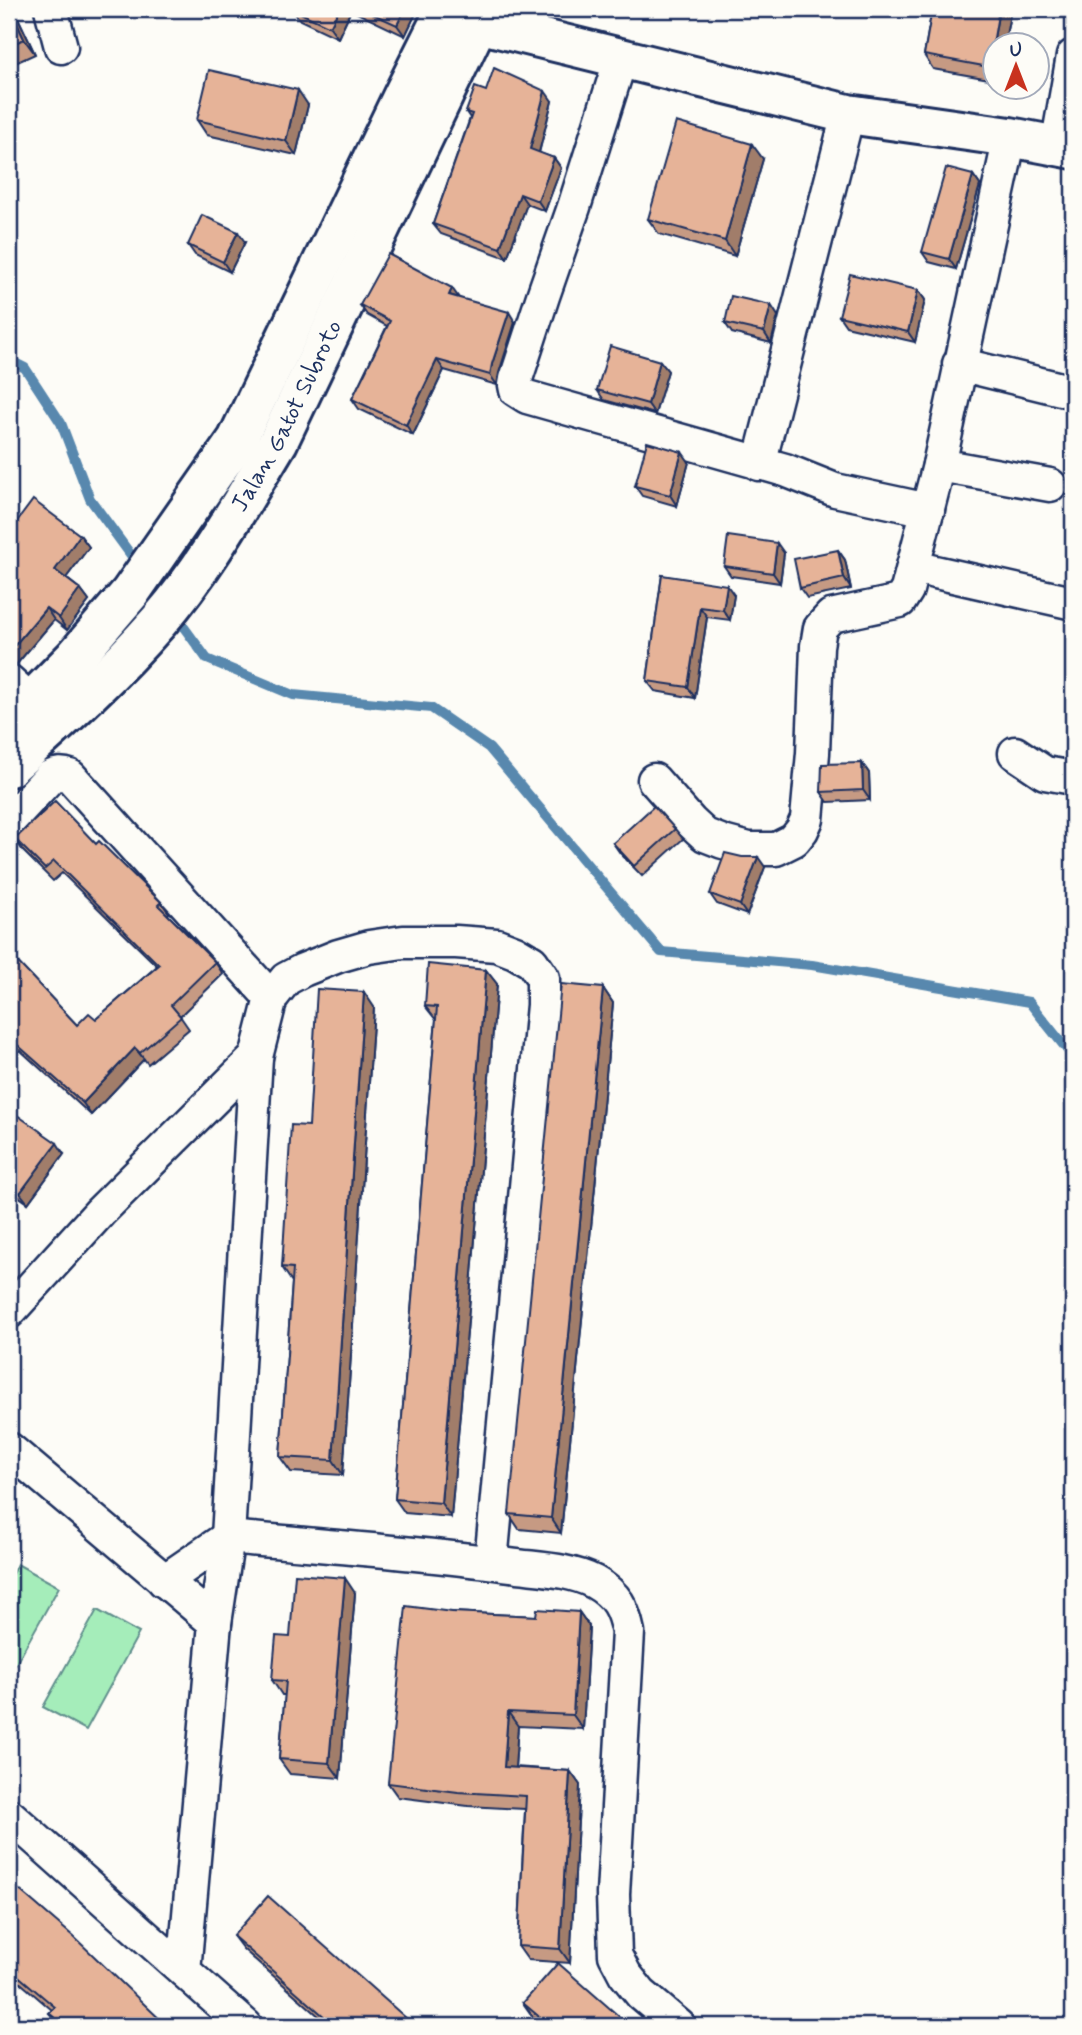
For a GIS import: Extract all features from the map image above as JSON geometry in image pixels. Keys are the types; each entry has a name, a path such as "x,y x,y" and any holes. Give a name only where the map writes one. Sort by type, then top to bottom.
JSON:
{"main road":[{"path":"464,12 621,58 848,114 1010,137 1065,148"},
{"name":"Jalan Gatot Subroto","path":"16,702 74,658 130,593 237,440 403,95 464,12"},
{"name":"Jalan Gatot Subroto","path":"9,767 87,696 160,620 200,568 278,442 464,12"}],"street":[{"path":"51,9 61,47"},
{"path":"1065,148 1073,56"},
{"path":"621,58 520,367 516,390 520,395 785,470 835,490 928,510"},
{"path":"759,464 848,114"},
{"path":"653,780 705,835 723,842 749,849 776,849 794,840 802,830 807,820 820,628 831,616 900,601 907,590 939,465 1010,137"},
{"path":"959,364 1073,392"},
{"path":"939,465 1051,485"},
{"path":"913,567 1073,603"},
{"path":"1015,753 1045,773 1073,778"},
{"path":"9,821 50,778 56,774 69,776 271,998"},
{"path":"184,1971 215,1623 228,1537 256,1056 271,998 286,979 303,970 369,947 403,942 496,944 532,962 543,978 543,1005 491,1562"},
{"path":"9,1312 100,1212 256,1056"},
{"path":"9,1449 215,1623"},
{"path":"164,1581 228,1537 491,1562 577,1575 613,1595 624,1612 628,1632 613,1894 615,1955 625,1974 641,1994 679,2026"},
{"path":"9,1815 246,2026"}],"green space":[{"path":"17,1564 59,1587 9,1676 9,1580"},
{"path":"97,1610 139,1633 86,1730 43,1707"}],"building":[{"path":"9,9 24,39 9,46"},
{"path":"292,9 339,9 330,27"},
{"path":"362,9 405,9 397,25"},
{"path":"932,9 999,9 995,32 981,32 981,66 924,55"},
{"path":"494,68 545,91 530,149 554,158 538,201 520,194 500,248 433,224 472,114 466,112 475,87 486,91"},
{"path":"209,70 298,90 286,141 197,120"},
{"path":"676,122 752,144 725,241 648,219"},
{"path":"946,168 973,175 949,259 922,252"},
{"path":"202,215 238,232 223,262 188,245"},
{"path":"388,254 452,288 449,295 509,312 490,375 437,360 406,425 352,399 390,321 360,305"},
{"path":"850,274 918,290 908,332 839,316"},
{"path":"731,296 771,305 764,332 725,323"},
{"path":"610,346 660,361 648,404 597,390"},
{"path":"647,442 682,452 670,495 635,486"},
{"path":"33,500 80,535 55,570 80,589 59,618 46,608 9,652 9,532"},
{"path":"728,536 777,543 773,573 724,566"},
{"path":"838,550 844,578 800,588 794,559"},
{"path":"662,575 727,585 723,610 700,607 688,687 647,681"},
{"path":"862,763 863,790 821,792 822,764"},
{"path":"55,801 96,844 99,841 161,902 158,905 215,962 171,1005 181,1017 140,1053 135,1048 83,1103 11,1039 9,1041 9,953 77,1025 89,1013 96,1019 159,965 54,861 45,869 15,839"},
{"path":"654,806 675,829 634,866 613,843"},
{"path":"725,853 758,857 740,905 710,894"},
{"path":"428,964 486,970 441,1503 395,1499 437,1007 425,1006"},
{"path":"561,984 603,988 551,1518 509,1514"},
{"path":"317,989 364,992 333,1460 280,1457 293,1268 282,1267 291,1125 309,1126"},
{"path":"17,1115 57,1143 20,1193 9,1185 9,1127"},
{"path":"295,1574 345,1578 329,1763 279,1759 286,1681 272,1680 276,1636 290,1637"},
{"path":"406,1606 452,1612 536,1616 537,1609 579,1612 573,1715 508,1712 504,1767 570,1771 560,1949 518,1946 526,1796 458,1792 388,1783"},
{"path":"9,1881 74,1937 167,2026 48,2026 55,2018 49,2013 55,2007 9,1968"},
{"path":"268,1896 415,2026 335,2026 233,1936"},
{"path":"558,1963 630,2026 550,2026 523,2003"}],"waterway":[{"path":"9,360 25,368 61,423 90,499 139,566"},
{"path":"175,615 207,659 293,695 431,708 489,748 661,952 812,965 1029,1002 1073,1057"}]}
